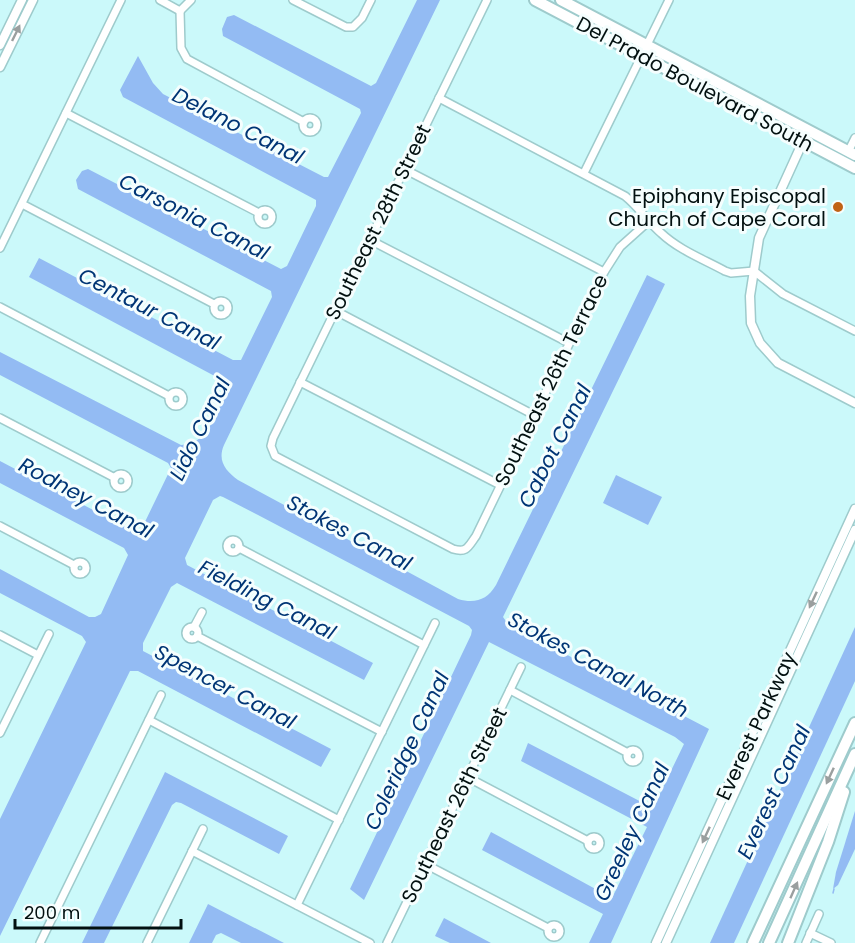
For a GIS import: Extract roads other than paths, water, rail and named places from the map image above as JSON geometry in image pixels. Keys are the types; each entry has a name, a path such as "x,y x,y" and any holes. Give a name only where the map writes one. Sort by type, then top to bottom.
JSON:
{"main road":[{"name":"Del Prado Boulevard South","path":"535,0 809,130 852,154"},
{"name":"Del Prado Boulevard South","path":"561,0 803,141 855,168"},
{"path":"753,943 855,723"},
{"path":"770,943 855,756"},
{"path":"788,943 828,842 855,756"}],"street":[{"path":"0,67 2,48 22,0"},
{"path":"2,48 33,0"},
{"path":"0,248 121,0"},
{"path":"160,0 180,11"},
{"path":"191,0 180,11 181,48 187,59 304,122"},
{"path":"293,0 346,27 353,27 362,18 371,0"},
{"name":"Southeast 28th Street","path":"467,549 461,552 453,549 301,470 275,456 271,446 334,310 487,0"},
{"path":"584,173 669,0"},
{"path":"439,98 625,196 674,244 725,271 754,272 783,294 855,331"},
{"path":"66,113 259,213"},
{"path":"809,130 759,238 750,303 751,323 760,343 778,363 855,403"},
{"path":"852,154 855,138"},
{"path":"404,169 604,272"},
{"path":"22,204 214,304"},
{"name":"Southeast 26th Terrace","path":"467,549 476,537 604,272 620,247 649,221"},
{"path":"370,240 569,344"},
{"path":"0,307 169,396"},
{"path":"334,310 534,415"},
{"path":"300,382 500,485"},
{"path":"0,418 115,478"},
{"name":"Everest Parkway","path":"656,943 699,860 773,699 832,570 855,509"},
{"path":"0,526 74,566"},
{"name":"Everest Parkway","path":"832,570 855,530"},
{"path":"239,548 424,645"},
{"path":"202,612 194,627 187,629 186,635 192,639 197,636 382,732"},
{"path":"297,906 435,623"},
{"path":"0,733 49,634"},
{"path":"0,635 38,656"},
{"name":"Southeast 26th Street","path":"387,943 521,667"},
{"path":"510,690 628,753"},
{"path":"40,943 161,695"},
{"path":"149,720 339,820"},
{"path":"467,777 588,841"},
{"path":"147,943 203,829"},
{"path":"192,851 370,943"},
{"name":"Everest Parkway","path":"666,943 699,860"},
{"path":"425,864 548,928"},
{"path":"806,943 819,914"},
{"path":"810,933 831,943"}],"water":[{"path":"417,0 440,0 224,445 222,461 238,480 458,599 480,600 496,585 647,275 665,284 503,617 508,624 709,729 611,943 589,943 603,914 482,850 491,832 612,898 647,827 521,761 528,743 653,808 684,744 675,737 489,642 364,900 350,889 472,630 469,626 220,496 213,500 185,558 187,565 373,663 364,680 177,583 171,587 143,643 143,651 331,749 321,767 138,671 130,671 0,936 0,819 86,642 82,636 0,593 0,569 89,617 95,617 101,614 128,555 124,548 0,483 0,461 135,532 142,528 171,468 168,463 0,375 0,352 181,445 199,439 206,432 228,387 224,381 29,277 39,258 233,360 241,360 272,297 271,291 78,189 76,180 82,171 88,169 281,269 287,266 316,206 316,200 123,97 120,90 138,56 153,83 163,94 328,177 361,113 360,109 223,36 222,29 227,17 234,15 371,86 376,83"},
{"path":"616,475 662,497 648,525 603,503"},
{"path":"855,627 855,681 734,943 710,943"},
{"path":"165,772 288,836 279,854 176,802 172,805 104,943 82,943"},
{"path":"855,811 855,849 838,885 833,889 836,872"},
{"path":"208,904 284,943 241,943 221,933 216,935 212,943 189,943"},
{"path":"444,918 491,943 450,943 435,936"}],"waterway":[{"path":"833,893 834,889"}],"place":[{"name":"Epiphany Episcopal Church of Cape Coral","path":"838,207"}],"water label":[{"name":"Delano Canal","path":"238,126"},
{"name":"Carsonia Canal","path":"194,217"},
{"name":"Centaur Canal","path":"149,309"},
{"name":"Lido Canal","path":"200,429"},
{"name":"Cabot Canal","path":"555,446"},
{"name":"Rodney Canal","path":"86,498"},
{"name":"Stokes Canal","path":"349,533"},
{"name":"Fielding Canal","path":"267,600"},
{"name":"Stokes Canal North","path":"598,665"},
{"name":"Spencer Canal","path":"225,687"},
{"name":"Coleridge Canal","path":"407,751"},
{"name":"Everest Canal","path":"774,792"},
{"name":"Greeley Canal","path":"632,832"}]}
